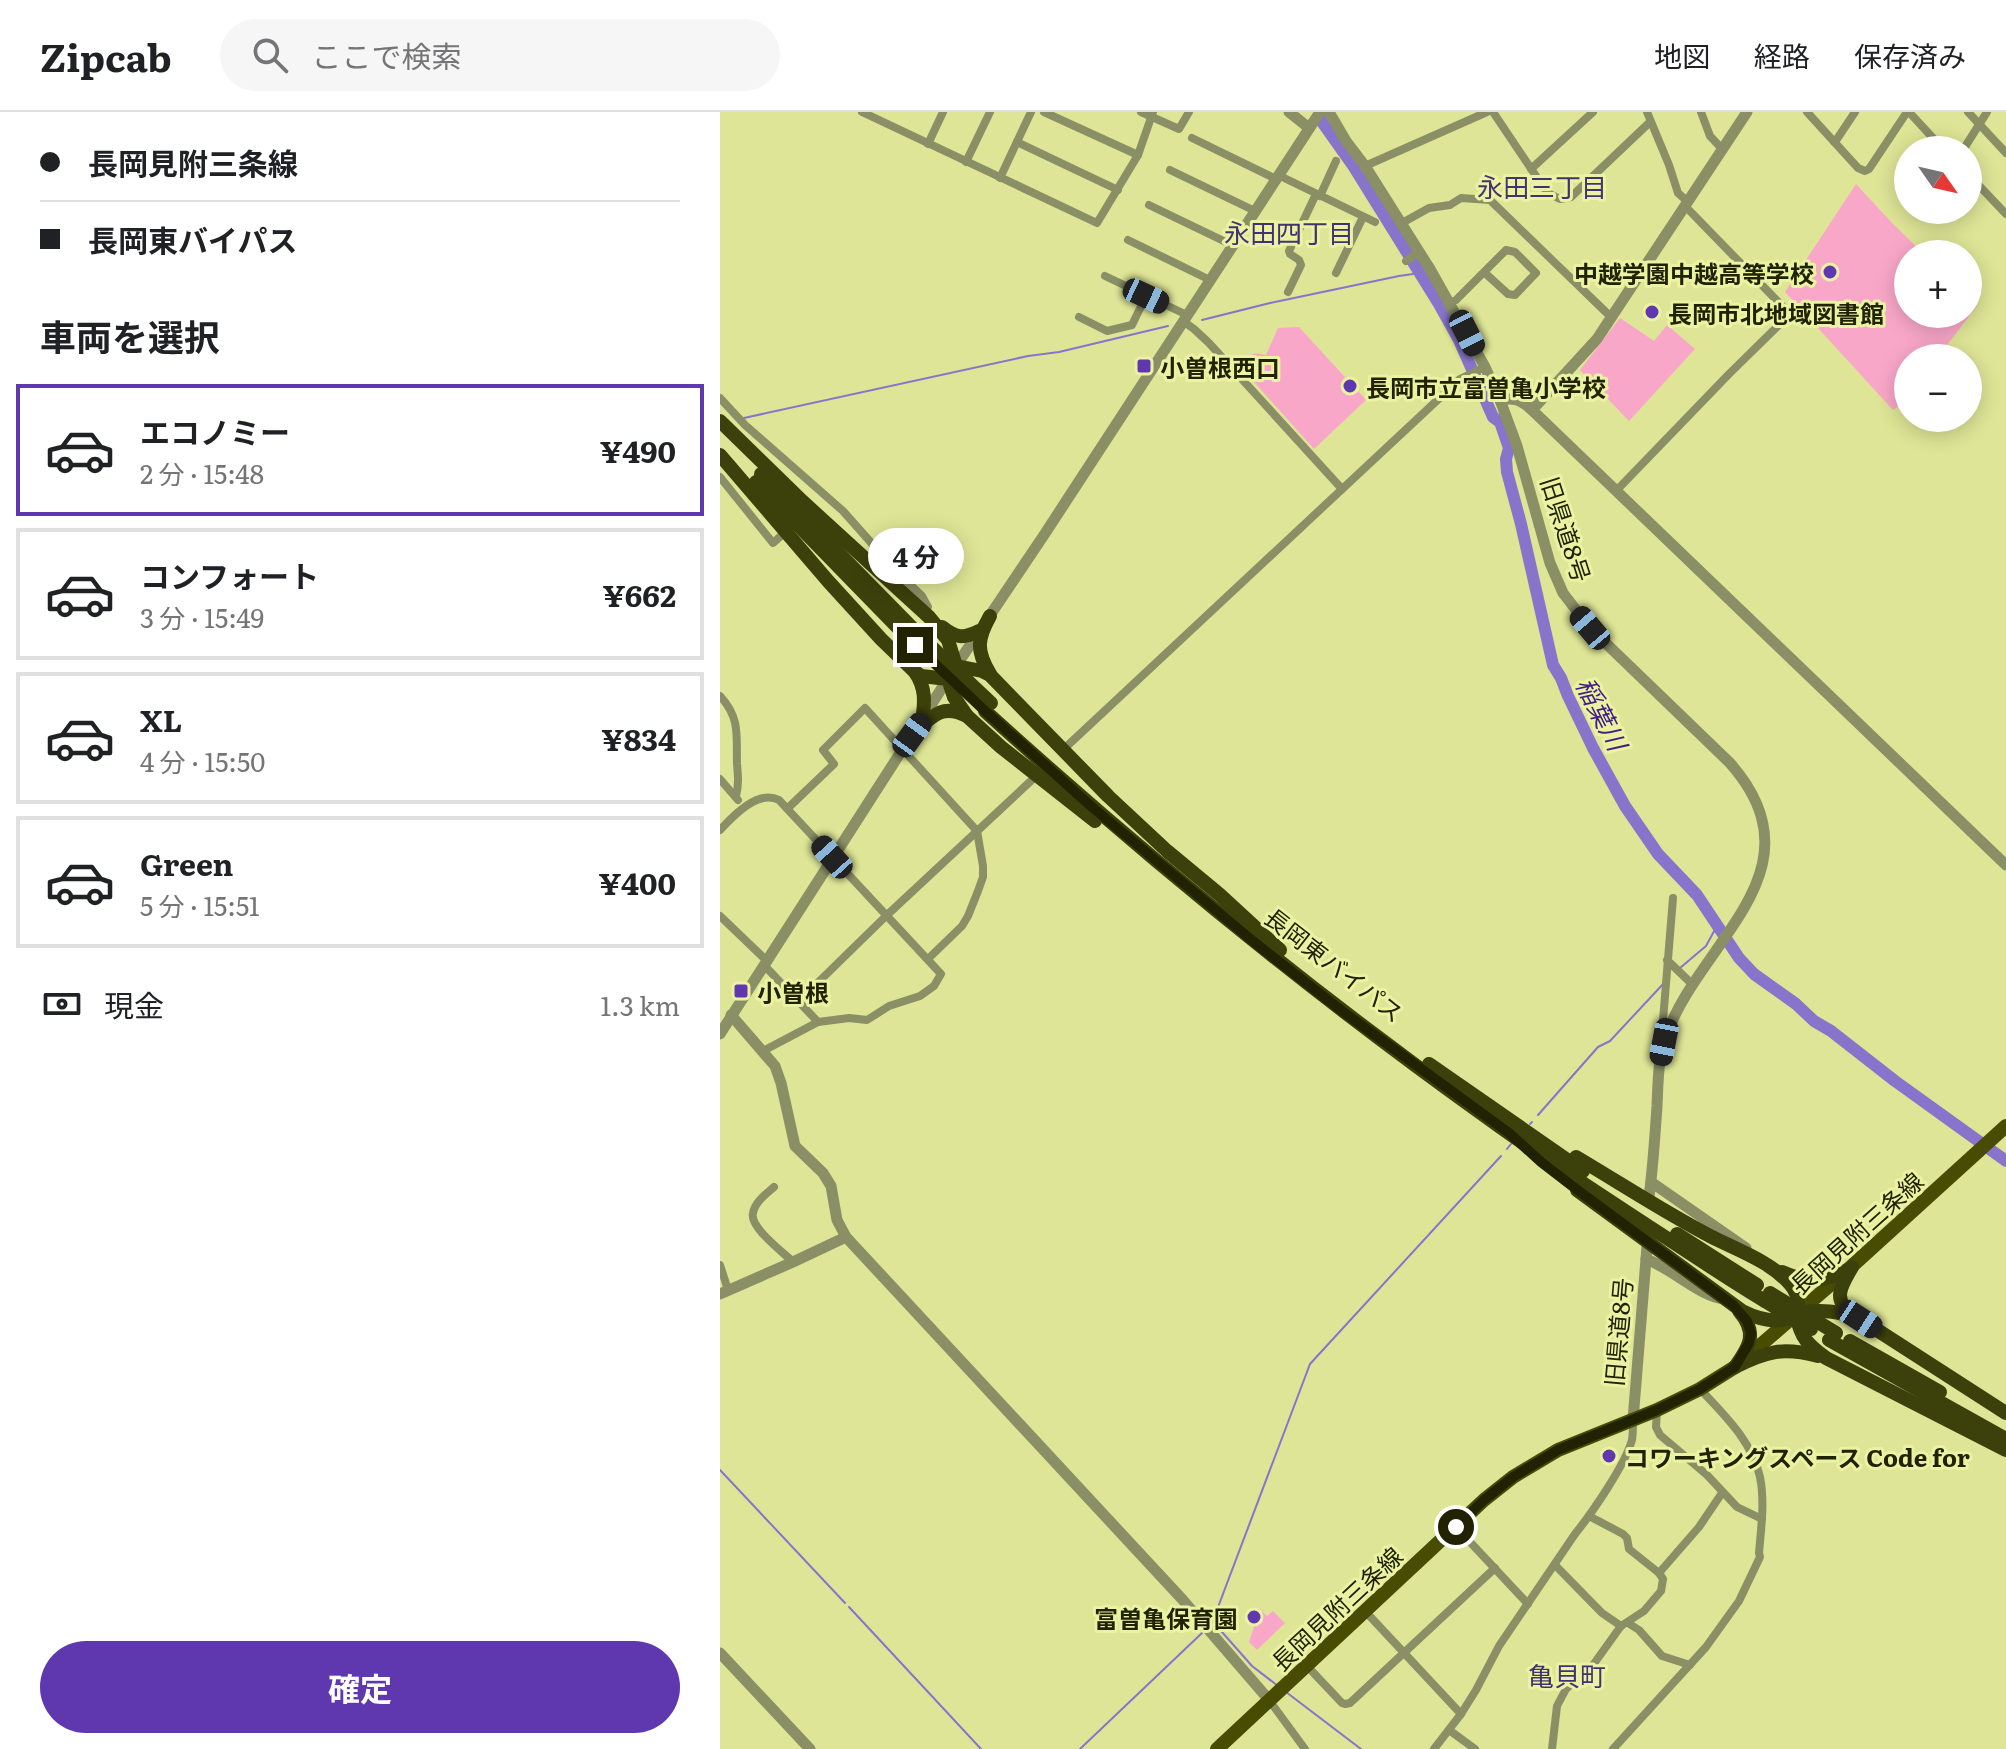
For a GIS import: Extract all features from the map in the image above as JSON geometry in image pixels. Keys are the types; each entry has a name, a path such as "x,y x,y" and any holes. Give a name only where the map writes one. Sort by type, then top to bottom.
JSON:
{"highway":[{"path":"720,421 926,615 948,640 956,666 990,675"},
{"name":"長岡東バイパス","path":"720,430 918,641"},
{"name":"長岡東バイパス","path":"720,444 828,558 1092,807 1342,1011 1509,1134 1689,1254 2006,1439"},
{"path":"720,455 828,581 914,671 927,678 948,679 954,697 967,716 1001,747 1254,942"},
{"path":"926,615 957,637 979,631"},
{"path":"990,616 982,630 979,647 990,675 1108,796 1280,950"},
{"path":"914,671 923,687 925,704 922,721"},
{"name":"長岡東バイパス","path":"988,707 1220,903 1419,1056 1767,1297"},
{"path":"912,735 937,713 946,711 967,716"},
{"path":"1525,1132 1551,1141 1708,1235 1801,1280 1831,1278 1849,1269"},
{"path":"1509,1134 1552,1171 1728,1302 1752,1316 1783,1321 1815,1310 1837,1311 1860,1319"},
{"path":"1762,1263 1795,1289 1799,1300 1799,1331 1810,1347 2006,1450"},
{"path":"1849,1269 1842,1284 1842,1305 2006,1413"},
{"path":"1728,1302 1747,1321 1751,1333 1749,1343 1735,1367"},
{"name":"長岡東バイパス","path":"1833,1336 2006,1428"},
{"path":"1735,1367 1782,1350 1826,1358"}],"main road":[{"name":"長岡見附三条線","path":"1217,1749 1484,1500 1533,1464 1572,1443 1657,1410 1735,1367 1849,1269 2006,1126"}],"street":[{"path":"862,112 1097,223 1138,155 1152,115"},
{"path":"928,144 943,112"},
{"path":"966,162 990,112"},
{"path":"1000,178 1031,112"},
{"path":"1044,112 1138,155"},
{"path":"1141,112 1179,129 1189,112"},
{"path":"1289,112 1309,128"},
{"path":"720,1034 956,666 1320,112"},
{"name":"旧県道8号","path":"1329,112 1402,223 1485,367 1517,446 1550,563 1563,593 1598,636 1730,763 1749,787 1758,808 1765,841 1762,869 1750,899 1693,985"},
{"path":"1365,166 1490,112 1550,194 1565,200 1650,122"},
{"path":"1531,169 1593,112"},
{"path":"1616,491 1790,314 1678,193 1647,112"},
{"path":"1701,112 1710,136 1723,150"},
{"path":"1532,410 1582,357 1612,318 1747,112"},
{"path":"1807,112 1858,168 1865,171 1908,112 1931,136"},
{"path":"1835,142 1855,112"},
{"path":"1968,112 2006,153"},
{"path":"1972,136 1987,112"},
{"path":"1192,138 1375,222"},
{"path":"1017,142 1118,190"},
{"path":"1288,292 1301,265 1289,251 1336,161"},
{"path":"1170,170 1255,211"},
{"path":"1982,189 2006,214"},
{"path":"1402,223 1429,208 1450,205 1461,198 1490,200 1612,318"},
{"path":"1149,205 1232,245"},
{"path":"1336,273 1363,217"},
{"path":"1128,240 1210,280"},
{"path":"1450,303 1509,250 1536,273 1517,294 1512,295 1485,273"},
{"path":"1406,261 1418,253"},
{"path":"1105,276 1185,318 1342,489"},
{"path":"1079,317 1107,331 1132,325 1146,296"},
{"path":"1066,747 1460,379 1485,367"},
{"path":"720,398 738,418 825,494 922,596 928,607 926,615"},
{"path":"1500,400 1519,399 1532,410 2006,865"},
{"path":"720,477 773,543 783,534"},
{"path":"815,504 825,494"},
{"path":"720,696 730,709 737,727 739,784 736,796"},
{"path":"788,808 834,764 823,750 865,708 977,831 983,866 978,891 962,926 928,959"},
{"path":"799,1001 1034,778"},
{"path":"720,779 736,796 742,808"},
{"path":"720,830 742,808 772,797 788,808 941,974 934,986 920,996 889,1006 867,1020 849,1018 818,1022 763,1051"},
{"path":"1649,1197 1673,898"},
{"path":"720,916 818,1022"},
{"path":"1659,1071 1670,1026 1693,985 1667,960"},
{"path":"731,1015 775,1066 795,1146 823,1173 831,1186 837,1220 846,1237 1182,1599 1269,1700 1305,1749"},
{"path":"1651,1182 1753,1252 1762,1263"},
{"path":"774,1187 754,1209 752,1220 793,1262"},
{"path":"720,1265 724,1292 846,1237"},
{"name":"旧県道8号","path":"1633,1420 1647,1253 1712,1298 1728,1302"},
{"path":"1613,1749 1706,1647 1739,1601 1760,1557 1760,1476 1746,1444 1733,1425 1700,1389"},
{"path":"1657,1410 1657,1431 1707,1475 1737,1507 1762,1519"},
{"path":"1434,1749 1461,1714 1499,1646 1589,1516 1627,1453 1633,1420"},
{"path":"1659,1573 1699,1527 1722,1493"},
{"path":"1552,1749 1557,1706 1566,1689 1593,1665 1625,1624 1644,1611 1661,1591 1663,1579 1629,1549 1623,1534 1589,1516"},
{"path":"1456,1527 1528,1604"},
{"path":"1555,1565 1602,1613 1639,1630 1662,1656 1690,1665"},
{"path":"1307,1666 1345,1704 1350,1703 1495,1568"},
{"path":"1365,1611 1461,1714"},
{"path":"720,1653 810,1749"},
{"path":"1449,1730 1475,1749"}],"shaded area":[{"path":"1856,184 1910,240 1894,240 1894,328 1960,328 1948,344 1894,344 1893,410 1785,292"},
{"path":"1620,318 1654,341 1667,325 1695,349 1629,421 1580,370"},
{"path":"1299,327 1366,400 1314,449 1246,373 1250,356 1255,353 1266,355 1278,328"},
{"path":"1260,1609 1267,1616 1273,1611 1285,1623 1257,1650 1249,1642"}],"waterway":[{"name":"稲葉川","path":"1320,119 1354,167 1439,304 1459,340 1493,417 1500,422 1509,448 1507,472 1553,665 1625,806 1658,854 1697,895 1739,958 1754,974 2006,1161"},
{"path":"1202,320 1420,273"},
{"path":"744,418 1168,326"},
{"path":"1680,968 1706,946 1718,924"},
{"path":"1538,1115 1598,1047 1610,1041 1664,983"},
{"path":"1507,1149 1511,1144"},
{"path":"1212,1623 1310,1364 1501,1156"},
{"path":"720,1470 845,1603"},
{"path":"849,1607 981,1749"},
{"path":"1214,1623 1252,1666 1278,1686"},
{"path":"1080,1749 1202,1633"},
{"path":"1286,1692 1361,1749"}],"place":[{"name":"中越学園中越高等学校","path":"1830,272"},
{"name":"長岡市北地域図書館","path":"1652,312"},
{"name":"小曽根西口","path":"1144,366"},
{"name":"長岡市立富曽亀小学校","path":"1350,386"},
{"name":"小曽根","path":"741,991"},
{"name":"コワーキングスペース Code for","path":"1609,1456"},
{"name":"富曽亀保育園","path":"1254,1617"}],"district":[{"name":"永田三丁目","path":"1542,185"},
{"name":"永田四丁目","path":"1289,231"},
{"name":"亀貝町","path":"1567,1674"}],"route":[{"path":"915,645 1092,807 1254,942 1733,1305 1747,1321 1751,1333 1749,1343 1735,1367 1657,1410 1572,1443 1533,1464 1484,1500 1456,1527"}]}
